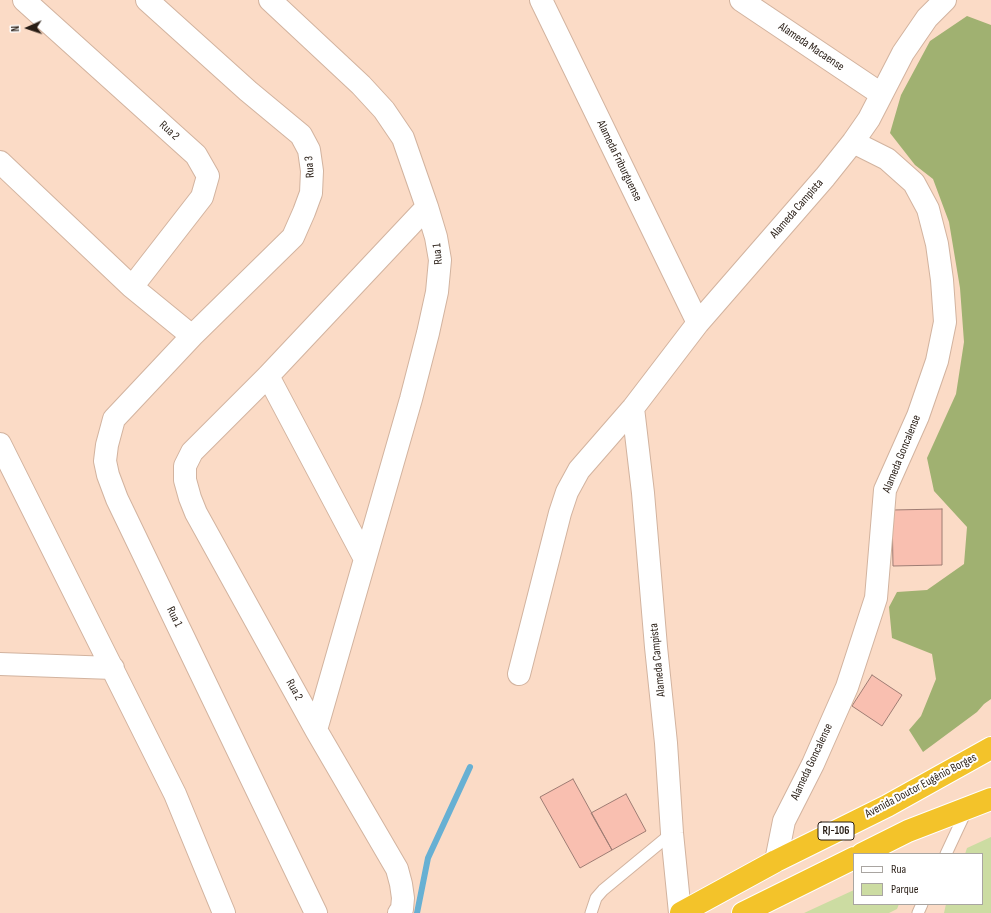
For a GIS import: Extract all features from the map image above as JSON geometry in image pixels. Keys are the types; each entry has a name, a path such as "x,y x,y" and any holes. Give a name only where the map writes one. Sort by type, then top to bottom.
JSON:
{"highway":[{"name":"Avenida Doutor Eugênio Borges","path":"680,913 776,861 887,806 991,748"},
{"name":"RJ-106","path":"864,853 908,831 991,799"},
{"path":"744,913 853,858"}],"street":[{"name":"Rua 2","path":"24,0 196,155 208,176 202,197 132,287"},
{"name":"Rua 3","path":"147,0 248,91 301,135 309,150 312,171 310,193 304,212 293,236 192,336"},
{"name":"Rua 1","path":"270,0 361,85 384,110 403,138 427,207 436,237 440,260 437,292 412,399 316,730"},
{"name":"Alameda Friburguense","path":"541,0 698,323"},
{"name":"Alameda Macaense","path":"741,0 881,94"},
{"name":"Alameda Campista","path":"519,674 567,492 579,470 633,408 698,323 825,177 853,142 869,118 903,53 927,18 945,0"},
{"name":"Alameda Goncalense","path":"776,861 784,821 813,764 847,687 876,598 885,490 918,416 937,361 945,322 942,280 937,244 928,209 914,183 887,159 853,142"},
{"path":"0,162 132,287 192,336"},
{"path":"365,559 268,376 427,207"},
{"name":"Rua 1","path":"192,336 114,419 107,445 105,461 108,476 116,499 316,913"},
{"name":"Rua 2","path":"268,376 192,452 185,466 190,498 196,513 316,730 397,869 403,898 402,909 399,913"},
{"name":"Alameda Campista","path":"633,408 643,493 680,913"},
{"path":"0,444 175,794 224,913"},
{"path":"0,664 113,668"}],"lane":[{"path":"946,853 968,807"},
{"path":"591,913 596,898 603,890 672,833"}],"green space":[{"path":"967,16 991,25 991,699 977,712 923,752 909,730 921,716 936,679 932,654 892,638 889,607 897,592 927,590 964,564 967,527 934,491 927,458 956,394 964,342 960,288 949,222 933,179 915,165 890,133 901,95 930,41"},
{"path":"991,837 991,913 944,913 946,905 983,905 983,853 965,853 967,848"},
{"path":"853,890 853,905 899,905 897,909 889,913 804,913"}],"building":[{"path":"942,509 942,565 893,566 892,510"},
{"path":"872,675 902,695 882,726 852,706"},
{"path":"573,779 612,850 580,868 540,797"},
{"path":"626,794 646,831 612,850 591,813"}],"waterway":[{"path":"417,913 428,858 470,767"}]}
